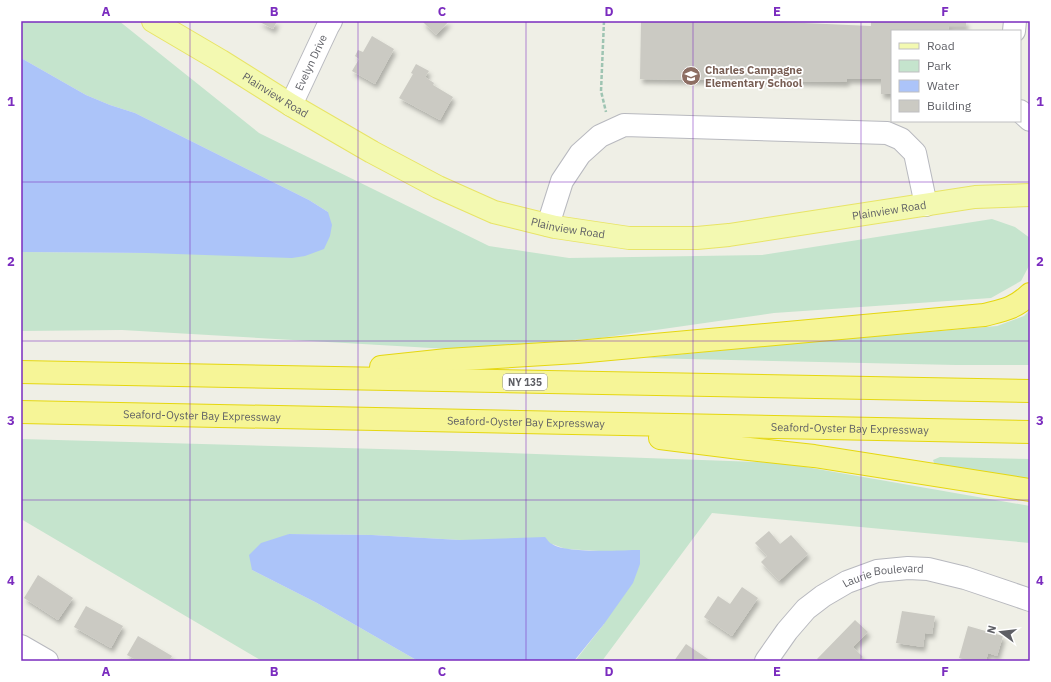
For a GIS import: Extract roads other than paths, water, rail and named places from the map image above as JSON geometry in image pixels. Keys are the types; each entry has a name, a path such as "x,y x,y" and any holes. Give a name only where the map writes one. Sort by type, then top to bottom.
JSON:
{"highway":[{"path":"284,377 447,360 577,352 984,315 1011,308 1023,301 1030,294"},
{"name":"NY 135","path":"21,372 1030,391"},
{"name":"Seaford-Oyster Bay Expressway","path":"21,412 556,424 1030,432"},
{"path":"556,424 814,456 1030,490"}],"main road":[{"name":"Plainview Road","path":"153,21 291,105 372,152 438,187 494,212 548,225 629,238 697,238 729,235 975,197 1030,196"}],"street":[{"name":"Evelyn Drive","path":"291,105 331,21"},
{"path":"1021,112 1030,120"},
{"path":"548,225 562,181 580,154 600,136 624,125 887,133 901,139 915,153 926,205"},
{"name":"Laurie Boulevard","path":"766,661 787,631 806,609 823,596 847,582 877,571 908,568 928,569 965,578 1030,600"},
{"path":"21,646 47,661"}],"water":[{"path":"21,58 86,95 135,113 309,200 328,212 332,225 330,236 324,249 305,256 292,258 147,253 21,252"},
{"path":"289,534 372,535 460,540 545,537 549,542 559,547 569,549 594,551 640,550 640,564 633,583 604,624 574,661 418,661 317,603 252,570 249,555 261,543"}],"place":[{"name":"Charles Campagne Elementary School","path":"691,76"}]}
